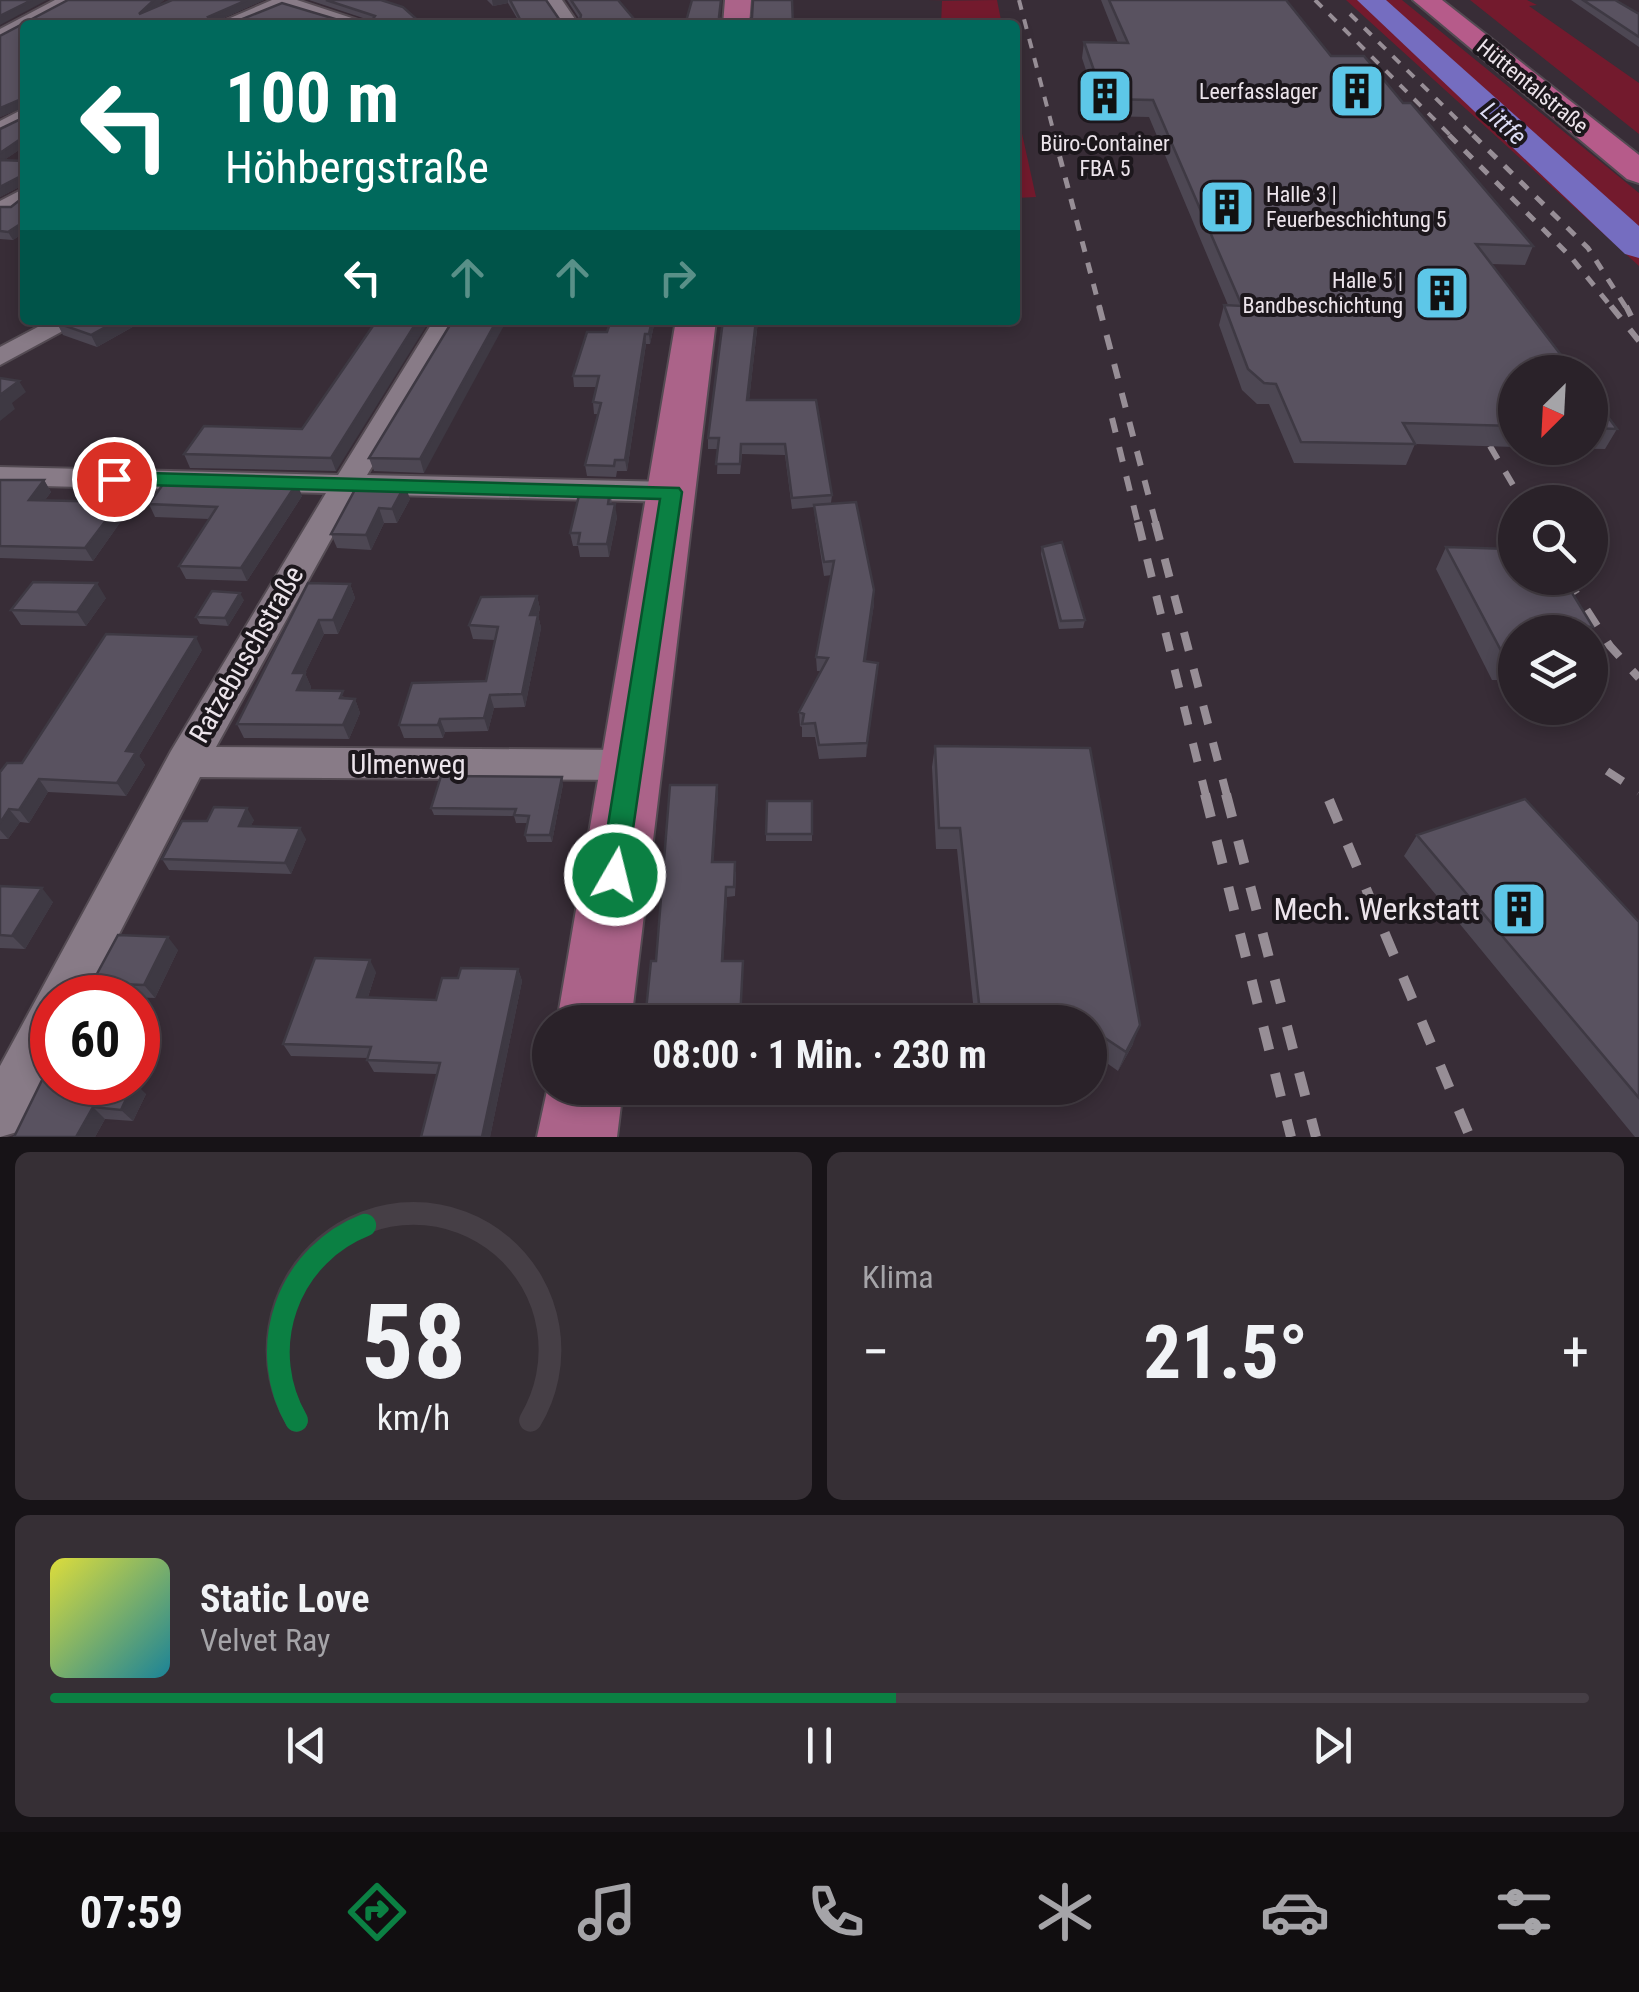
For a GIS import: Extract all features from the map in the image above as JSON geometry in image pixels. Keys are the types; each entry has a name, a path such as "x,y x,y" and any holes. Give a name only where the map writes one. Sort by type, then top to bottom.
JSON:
{"highway":[{"name":"Hüttentalstraße","path":"1426,0 1639,172"},
{"name":"Hüttentalstraße","path":"1456,0 1639,148"}],"main road":[{"path":"596,1005 695,325"},
{"path":"577,1137 582,1105"}],"street":[{"path":"30,20 67,0"},
{"path":"235,20 285,0 349,20"},
{"path":"5,207 20,197"},
{"path":"0,358 61,325"},
{"name":"Ratzebuschstraße","path":"74,975 185,762 343,486 443,325"},
{"path":"0,476 671,492"},
{"name":"Ulmenweg","path":"185,762 631,765"},
{"path":"0,1116 30,1058"}],"shaded area":[{"path":"997,0 1001,20 941,20 942,1 928,1"},
{"path":"1346,0 1402,0 1639,193 1639,266"},
{"path":"1470,0 1527,0 1537,5 1529,6 1639,83 1639,134"},
{"path":"1020,125 1036,197 1020,198"}],"building":[{"path":"0,0 32,0 0,16"},
{"path":"68,0 154,0 139,14 172,0 247,0 208,17 210,20 30,20"},
{"path":"326,0 381,0 403,7 417,20 372,20 375,16"},
{"path":"510,0 546,0 559,19 580,20 520,20"},
{"path":"571,0 618,0 635,20 580,20"},
{"path":"692,0 721,0 722,20 686,20"},
{"path":"753,0 792,0 793,20 750,20"},
{"path":"1109,0 1286,0 1331,56 1364,56 1403,103 1411,103 1533,246 1476,244 1561,355 1498,355 1498,426 1403,423 1415,444 1301,442 1276,384 1264,383 1248,369 1224,305 1242,306 1153,100 1104,99 1084,42 1128,43"},
{"path":"1583,0 1615,0 1639,14 1639,37"},
{"path":"282,3 338,20 240,20"},
{"path":"20,25 20,100 0,108 0,36"},
{"path":"20,119 20,139 0,153 0,129"},
{"path":"0,160 20,161 20,177 0,187"},
{"path":"20,200 20,224 8,232 0,231 0,207 11,207"},
{"path":"63,325 109,325 91,335"},
{"path":"374,325 415,325 331,458 184,454 204,426 302,429"},
{"path":"450,325 494,325 420,459 369,458"},
{"path":"609,325 651,325 649,334 645,334 625,460 615,460 614,466 585,465 601,403 593,402 599,376 573,376 587,332 607,332"},
{"path":"722,325 755,325 747,400 816,400 832,495 792,498 785,444 741,444 740,464 716,464 719,438 708,438"},
{"path":"0,378 19,381 0,395"},
{"path":"0,480 44,480 29,500 120,502 85,548 0,546"},
{"path":"166,480 297,483 241,568 179,566 217,507 149,504"},
{"path":"358,484 405,485 392,509 379,508 366,535 331,534"},
{"path":"580,491 610,491 608,504 615,504 607,544 578,544 580,533 570,533"},
{"path":"856,502 874,590 864,661 878,663 867,743 819,745 815,723 802,724 804,714 799,712 828,658 816,657 834,561 824,562 814,505"},
{"path":"1062,542 1085,620 1061,621 1042,547"},
{"path":"1446,547 1498,549 1498,595 1573,595 1586,615 1498,615 1498,645"},
{"path":"33,582 97,583 77,612 11,610"},
{"path":"308,583 350,584 333,620 319,620 293,673 305,673 297,690 343,691 340,698 355,699 343,725 237,724"},
{"path":"212,591 240,593 225,618 196,617"},
{"path":"537,596 530,615 538,615 522,694 490,695 484,718 440,719 438,725 399,725 412,683 486,681 498,627 469,625 481,597"},
{"path":"106,634 196,637 126,751 136,752 117,783 39,779 19,810 9,809 0,823 0,772 7,763 22,763"},
{"path":"935,746 1090,748 1140,1025 1126,1052 1107,1039 1107,1005 979,1005 960,828 939,828"},
{"path":"441,776 562,777 550,835 525,835 529,816 514,815 516,809 431,808"},
{"path":"670,785 717,785 712,862 735,862 734,887 726,887 722,961 743,961 741,1005 647,1005 651,961 656,961"},
{"name":"Mech. Werkstatt","path":"1525,799 1639,922 1639,1098 1417,835"},
{"path":"767,801 812,801 812,834 766,834"},
{"path":"214,807 247,808 239,826 300,828 285,863 162,859 182,821 207,821"},
{"path":"0,886 42,888 12,936 0,935"},
{"path":"118,935 168,937 149,975 96,975"},
{"path":"315,958 370,960 357,997 436,1000 442,978 458,978 461,968 518,969 482,1137 421,1137 440,1063 367,1060 371,1047 283,1044"},
{"path":"30,1104 123,1105 121,1110 93,1107 76,1137 14,1137"}],"waterway":[{"name":"Littfe","path":"1370,0 1639,246"}],"railway":[{"path":"1019,0 1055,137"},
{"path":"1315,0 1452,137"},
{"path":"1350,14 1475,137"},
{"path":"1054,135 1100,309"},
{"path":"1449,135 1570,256 1613,309"},
{"path":"1473,135 1588,248 1627,309"},
{"path":"1099,306 1156,524"},
{"path":"1611,306 1639,341"},
{"path":"1626,306 1631,316"},
{"path":"1112,418 1138,524"},
{"path":"1490,446 1513,485"},
{"path":"1138,522 1206,796"},
{"path":"1155,522 1227,796"},
{"path":"1577,595 1610,646 1639,678"},
{"path":"1607,771 1639,792"},
{"path":"1205,794 1291,1137"},
{"path":"1226,794 1316,1137"},
{"path":"1329,800 1470,1137"}],"place":[{"name":"Leerfasslager","path":"1357,91"},
{"name":"Büro-Container FBA 5","path":"1105,96"},
{"name":"Halle 3 | Feuerbeschichtung 5","path":"1227,207"},
{"name":"Halle 5 | Bandbeschichtung","path":"1442,293"},
{"name":"Mech. Werkstatt","path":"1519,909"}],"route":[{"path":"114,479 671,492 615,875"}]}
